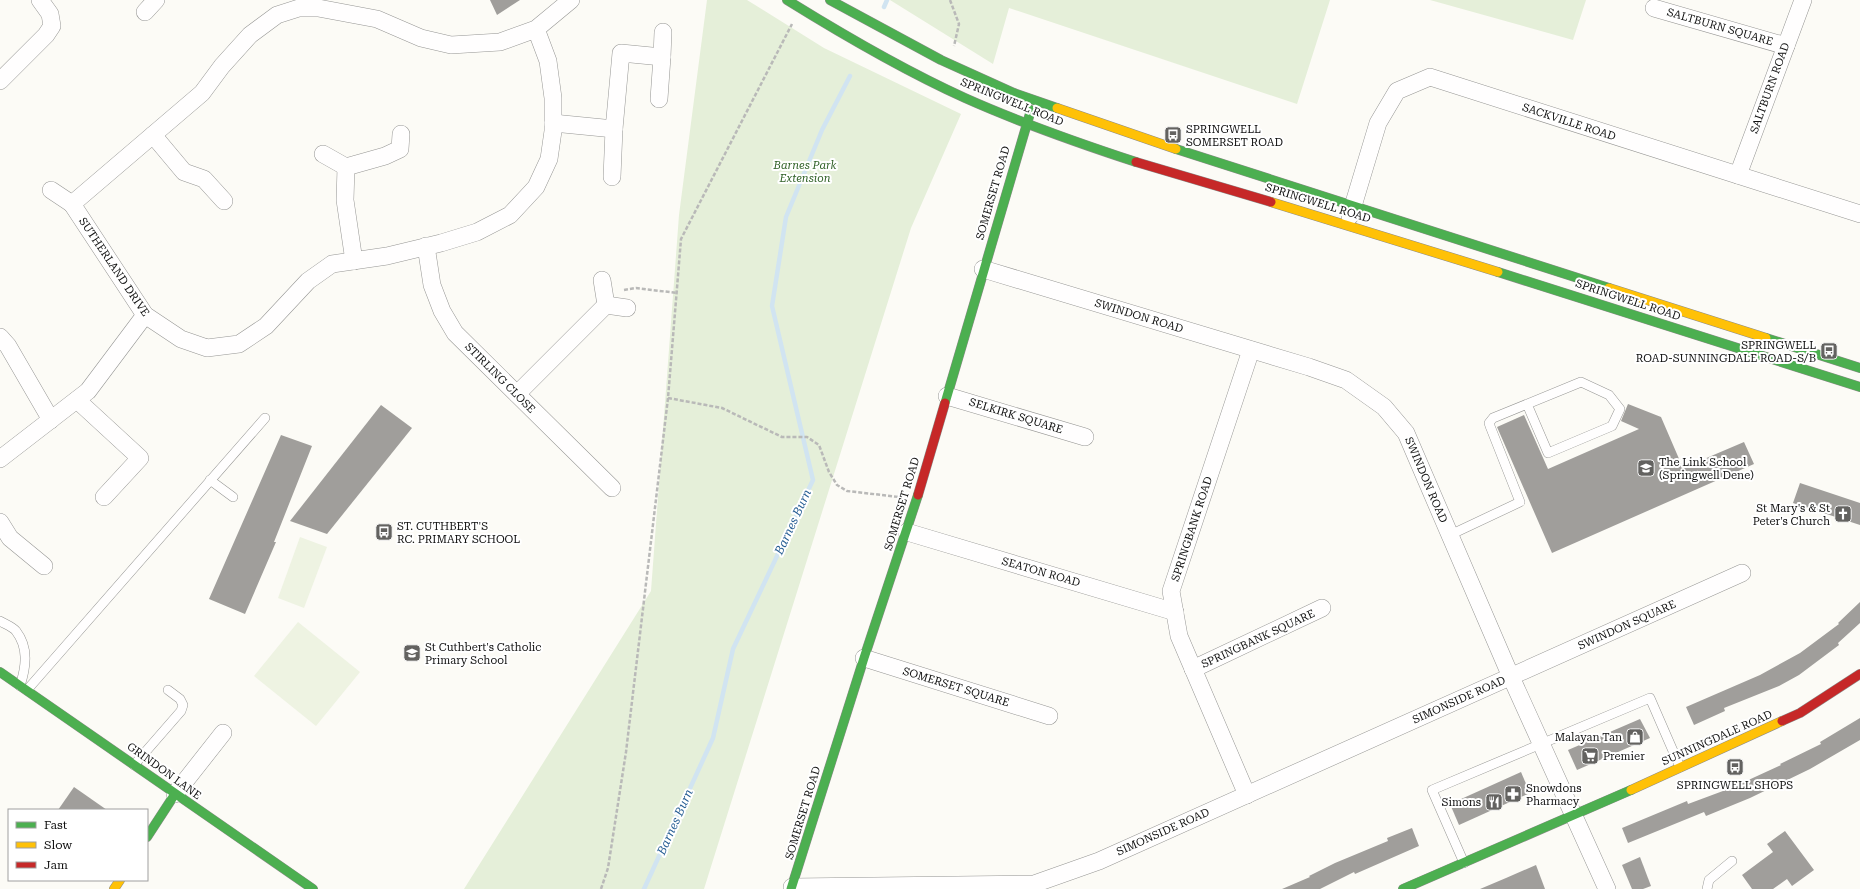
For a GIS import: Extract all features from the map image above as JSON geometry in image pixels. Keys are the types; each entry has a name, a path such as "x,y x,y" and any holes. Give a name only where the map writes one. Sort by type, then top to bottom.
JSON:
{"main road":[{"name":"SPRINGWELL ROAD","path":"787,0 875,52 939,85 1026,124 1107,152 1554,289 1860,387"},
{"name":"SPRINGWELL ROAD","path":"830,0 950,64 1014,93 1116,130 1860,368"},
{"name":"SOMERSET ROAD","path":"792,888 864,658 907,532 1026,124 1035,101"},
{"name":"GRINDON LANE","path":"0,672 174,794 314,889"},
{"name":"SUNNINGDALE ROAD","path":"1403,889 1574,816 1800,713 1860,674"},
{"path":"148,835 174,794"}],"street":[{"path":"0,81 46,35 52,26 50,14 40,0"},
{"path":"51,190 72,204 202,93 222,66 250,35 276,15 318,4 377,19 421,38 451,45 500,42 536,29 571,0"},
{"name":"SALTBURN ROAD","path":"1738,175 1803,0"},
{"name":"SALTBURN SQUARE","path":"1654,8 1786,46"},
{"name":"SUTHERLAND DRIVE","path":"72,204 145,315 181,339 207,348 239,344 266,326 308,281 332,264 387,256 477,232 510,215 536,187 549,159 553,123 553,98 548,61 536,29"},
{"path":"659,100 664,32"},
{"path":"612,177 614,129 621,53 662,57"},
{"name":"SACKVILLE ROAD","path":"1347,225 1378,123 1397,91 1430,77 1860,214"},
{"path":"553,123 614,129"},
{"path":"323,154 346,167 385,156 400,149 401,134"},
{"path":"153,135 184,172 204,179 224,202"},
{"path":"346,167 344,200 354,261"},
{"name":"STIRLING CLOSE","path":"426,246 432,285 442,311 455,333 612,488"},
{"name":"SWINDON ROAD","path":"983,269 1346,380 1384,407 1406,433 1511,677 1607,889"},
{"path":"516,394 604,293 627,308"},
{"path":"0,459 88,391 145,315"},
{"path":"0,337 8,346 51,420"},
{"name":"SPRINGBANK ROAD","path":"1247,795 1179,636 1171,591 1251,350"},
{"name":"SELKIRK SQUARE","path":"947,396 1085,437"},
{"path":"77,400 140,458 104,497"},
{"path":"0,522 10,538 44,566"},
{"name":"SEATON ROAD","path":"907,532 1175,612"},
{"name":"SWINDON SQUARE","path":"1511,677 1742,573"},
{"name":"SPRINGBANK SQUARE","path":"1193,669 1322,608"},
{"name":"SOMERSET SQUARE","path":"864,658 1049,716"},
{"name":"SIMONSIDE ROAD","path":"792,888 1034,884 1099,861 1511,677"},
{"path":"174,794 223,733"}],"lane":[{"path":"1450,535 1520,502 1489,423 1493,418 1527,404 1581,382 1609,395 1620,409 1612,426 1548,453 1527,404"},
{"path":"23,688 265,418"},
{"path":"210,480 233,497"},
{"path":"0,621 16,631 25,650 23,688"},
{"path":"134,765 181,711 183,705 180,699 168,690"},
{"path":"1464,863 1432,790 1650,698 1680,767"},
{"path":"1707,889 1709,880 1732,861"}],"path":[{"path":"950,0 959,24 950,64"},
{"path":"601,889 608,868 626,752 668,398 681,239 800,8"},
{"path":"604,293 636,288 677,293"},
{"path":"668,398 722,408 782,437 807,437 819,445 829,472 837,485 847,491 916,499"}],"green space":[{"name":"Barnes Park Extension","path":"707,0 747,0 824,48 961,114 911,228 704,889 464,889 651,591 679,215"},
{"path":"890,0 1330,0 1297,104 1009,8 993,64"},
{"path":"1430,0 1586,0 1573,40"},
{"path":"300,537 327,547 304,608 278,598"},
{"path":"298,622 360,672 316,726 254,676"}],"building":[{"path":"490,0 520,0 497,15"},
{"path":"1628,404 1661,417 1683,468 1744,442 1754,464 1552,553 1497,427 1524,415 1548,469 1639,429 1621,421"},
{"path":"381,405 412,428 327,534 290,521"},
{"path":"281,435 312,446 274,542 276,542 245,614 209,599"},
{"name":"St Mary's & St Peter's Church","path":"1800,483 1860,503 1860,525 1793,503"},
{"path":"1860,602 1860,623 1838,643 1839,645 1799,675 1779,686 1724,708 1725,711 1694,725 1686,707 1760,675 1800,653 1839,624 1838,623"},
{"path":"1860,718 1860,740 1810,769 1750,798 1706,816 1704,812 1628,843 1622,828 1687,801 1688,804 1731,788 1781,765 1780,764 1821,744 1820,742"},
{"path":"1640,719 1650,738 1577,770 1568,750"},
{"path":"1521,772 1530,793 1459,825 1450,804"},
{"path":"74,787 106,809 59,809"},
{"path":"1412,828 1419,846 1355,874 1354,872 1320,889 1282,889 1310,877 1309,876 1335,863 1388,841 1387,838"},
{"path":"1785,831 1814,870 1792,886 1787,879 1773,889 1752,889 1742,875 1773,852 1767,844"},
{"path":"1640,857 1651,886 1643,889 1632,889 1622,865"},
{"path":"1536,865 1545,889 1480,889 1506,878"}],"waterway":[{"path":"884,7 887,0"},
{"name":"Barnes Burn","path":"644,889 713,738 733,649 813,480 772,306 786,217 822,130 850,76"}],"traffic: fast":[{"path":"787,0 874,52 965,98 1007,116 1093,148 1136,162"},
{"path":"830,0 941,60 1014,93 1057,108"},
{"path":"945,403 1031,110"},
{"path":"1176,149 1609,288"},
{"path":"1498,272 1860,387"},
{"path":"1766,338 1860,368"},
{"path":"791,889 864,658 918,495"},
{"path":"0,672 313,889"},
{"path":"1403,889 1631,790"},
{"path":"148,835 175,794"}],"traffic: slow":[{"path":"1057,108 1176,149"},
{"path":"1271,202 1498,272"},
{"path":"1609,288 1766,338"},
{"path":"1631,790 1782,721"},
{"path":"114,889 119,881"}],"traffic: jam":[{"path":"1136,162 1271,202"},
{"path":"918,495 945,403"},
{"path":"1782,721 1800,713 1860,674"}],"place":[{"name":"SPRINGWELL SOMERSET ROAD","path":"1173,135"},
{"name":"SPRINGWELL ROAD-SUNNINGDALE ROAD-S/B","path":"1829,351"},
{"name":"The Link School (Springwell Dene)","path":"1646,468"},
{"name":"St Mary's & St Peter's Church","path":"1843,514"},
{"name":"ST. CUTHBERT'S RC. PRIMARY SCHOOL","path":"384,532"},
{"name":"St Cuthbert's Catholic Primary School","path":"412,653"},
{"name":"Malayan Tan","path":"1635,737"},
{"name":"Premier","path":"1590,756"},
{"name":"SPRINGWELL SHOPS","path":"1735,767"},
{"name":"Snowdons Pharmacy","path":"1513,794"},
{"name":"Simons","path":"1494,802"}]}
